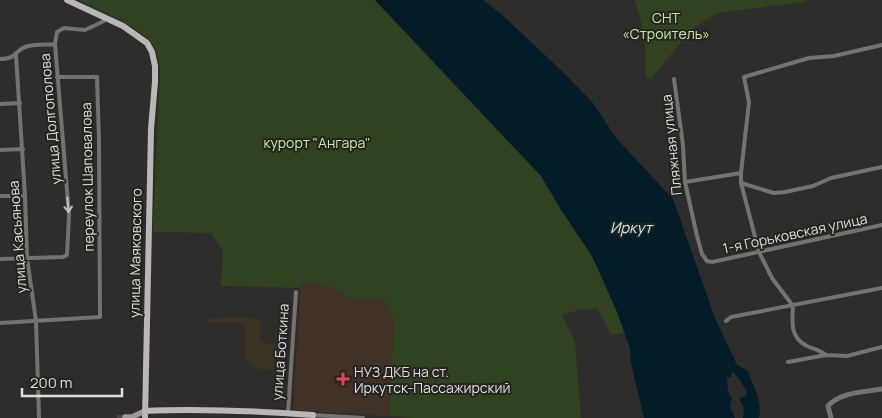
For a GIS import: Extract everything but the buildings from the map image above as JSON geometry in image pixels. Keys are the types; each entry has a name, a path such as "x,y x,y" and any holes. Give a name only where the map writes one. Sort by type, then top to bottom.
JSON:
{"main road":[{"name":"улица Маяковского","path":"67,0 122,26 147,43 152,52 155,66 151,129 145,414"},
{"name":"улица Маяковского","path":"88,11 134,37 146,48 150,60 153,88"},
{"path":"125,417 172,410 288,414 313,417"}],"street":[{"name":"улица Долгополова","path":"27,258 64,257 67,253 69,215 57,77 55,44 57,32 64,28 85,30 104,21"},
{"path":"0,59 7,59 16,55 24,47 55,44"},
{"path":"826,355 803,344 796,338 791,316 793,306 772,278 759,252 741,173 749,102 744,77 809,58 834,56 882,45"},
{"name":"улица Касьянова","path":"16,55 23,149 27,258 36,321 39,418"},
{"name":"переулок Шаповалова","path":"36,321 100,316 97,77 57,77"},
{"name":"Пляжная улица","path":"674,78 685,182 702,254 707,261 712,262"},
{"path":"0,104 20,103"},
{"path":"0,150 23,149"},
{"path":"742,182 774,193 785,192 813,186 831,178 882,167"},
{"path":"685,182 741,173"},
{"path":"0,196 25,196"},
{"name":"1-я Горьковская улица","path":"712,262 882,226"},
{"path":"0,259 27,258"},
{"path":"726,321 731,317 882,288"},
{"name":"улица Боткина","path":"288,414 296,292"},
{"path":"0,323 36,321"},
{"path":"788,362 826,355 847,356 882,347"},
{"path":"831,418 828,406 833,400 882,389"},
{"path":"313,417 363,418"}],"shaded area":[{"name":"НУЗ ДКБ на ст. Иркутск-Пассажирский","path":"301,282 329,286 354,301 372,298 386,302 394,320 389,416 293,410"},
{"path":"242,317 260,320 260,340 275,345 273,369 257,369 250,364 245,356 245,327 242,323 216,322 207,324 207,319"}],"green space":[{"name":"курорт \"Ангара\"","path":"79,0 375,0 541,176 601,273 625,333 611,335 597,308 579,310 562,315 575,342 581,418 414,418 389,416 394,320 386,302 372,298 354,301 329,286 301,282 300,288 221,286 223,251 211,233 153,232 160,71 157,53 150,41 132,27"},
{"name":"СНТ «Строитель»","path":"635,0 809,0 717,13 691,30 651,79 646,77 645,36"}],"water":[{"name":"Иркут","path":"375,0 483,0 500,13 593,103 616,138 673,199 715,318 737,365 747,370 759,400 759,418 743,418 744,408 739,398 745,396 747,392 732,371 731,377 727,378 728,391 732,399 730,406 735,418 644,418 631,363 630,348 617,312 592,256 541,176"}],"tunnel":[{"path":"117,418 125,417"}],"place":[{"name":"НУЗ ДКБ на ст. Иркутск-Пассажирский","path":"343,379"}]}
